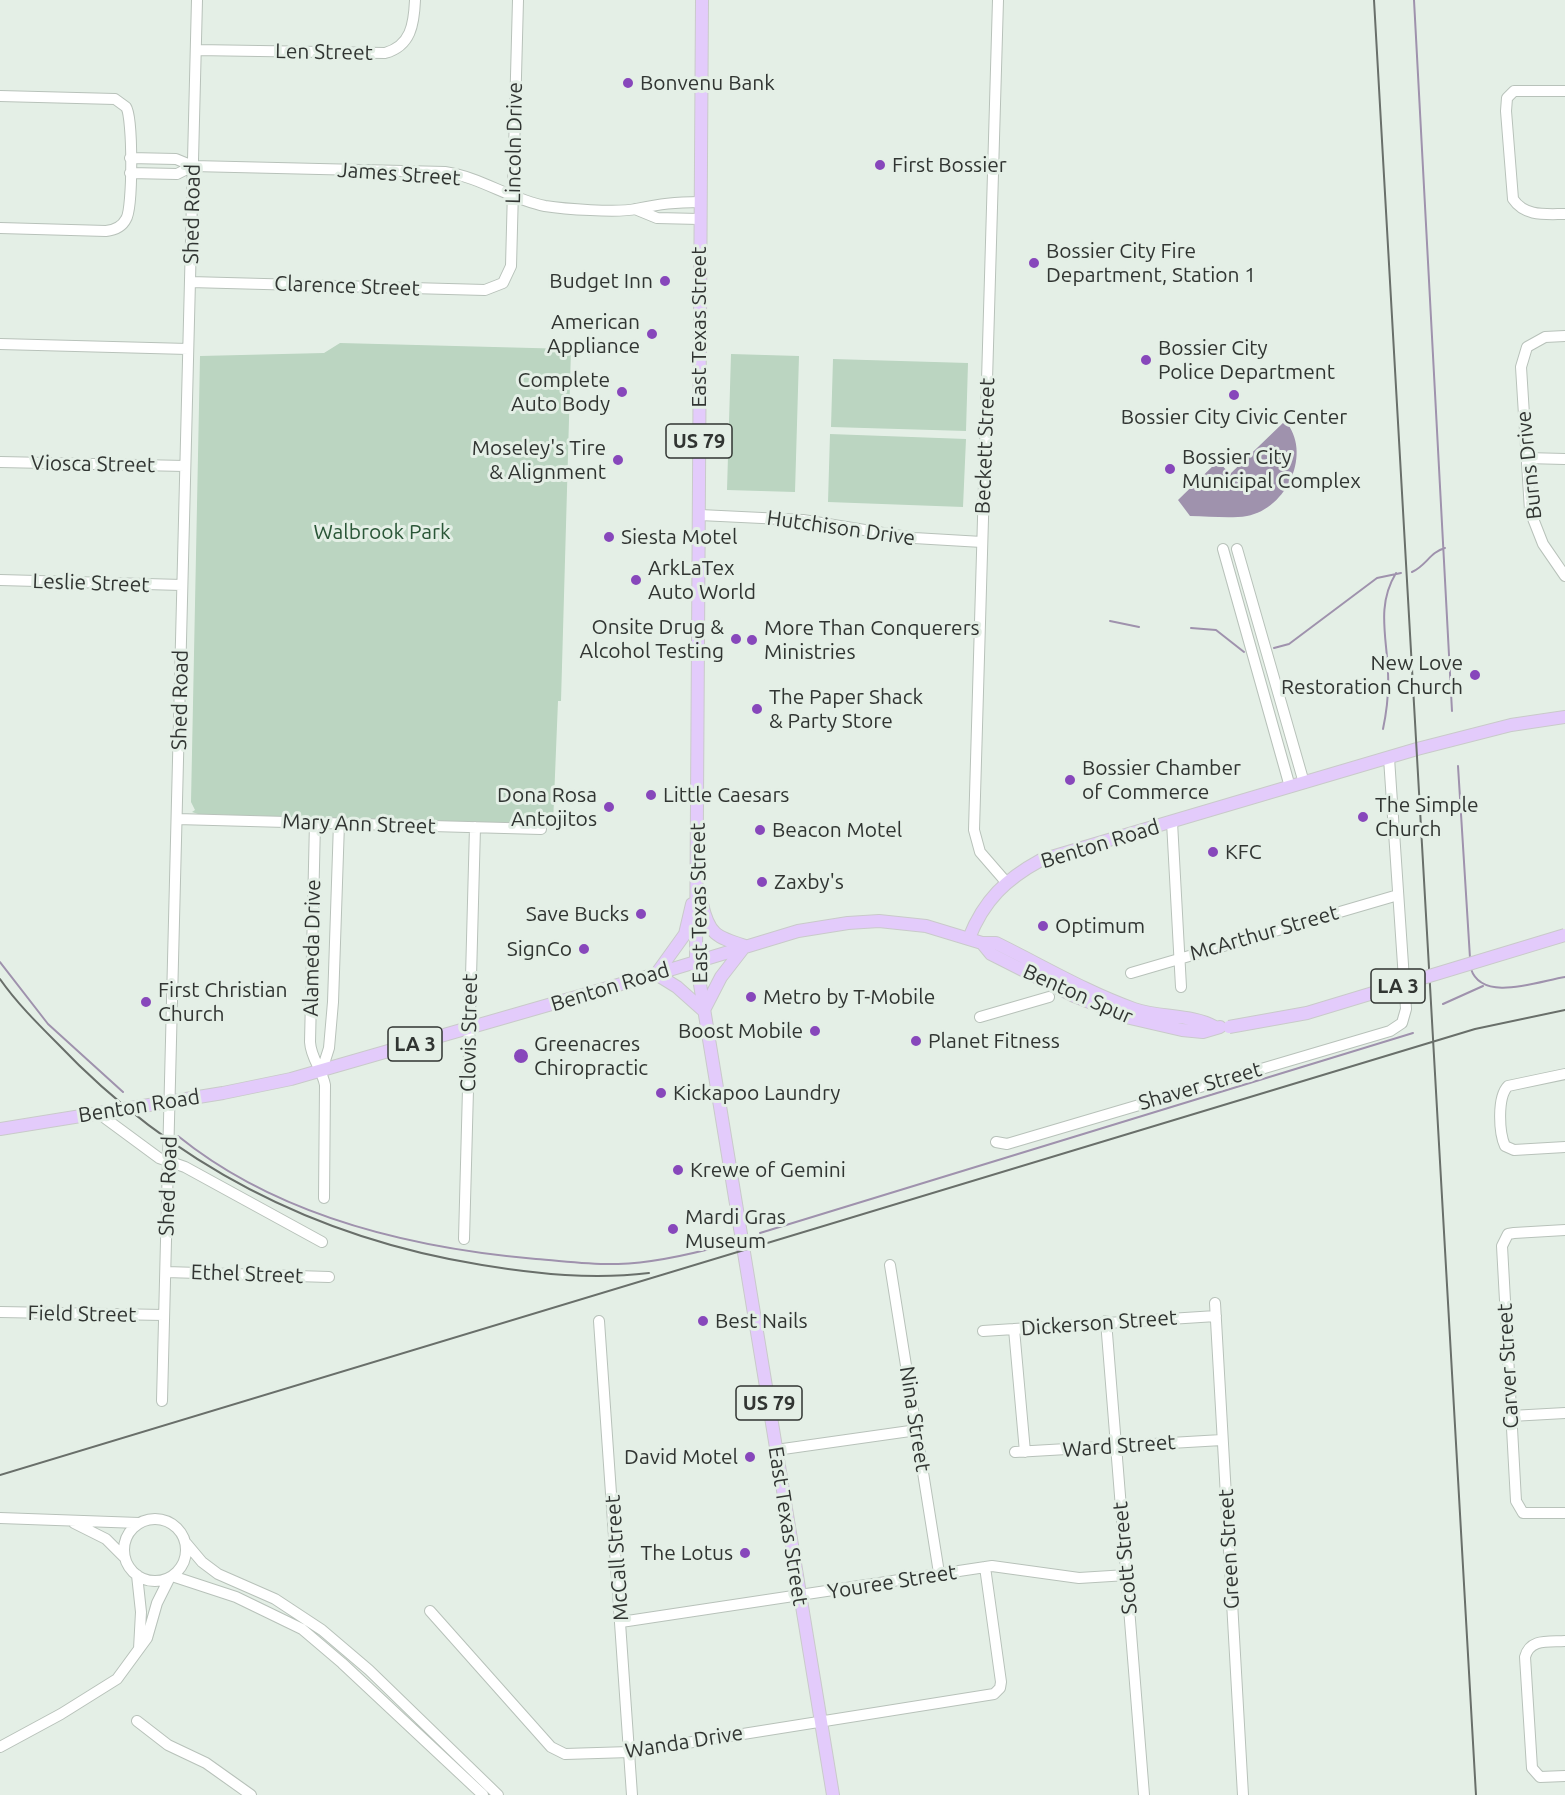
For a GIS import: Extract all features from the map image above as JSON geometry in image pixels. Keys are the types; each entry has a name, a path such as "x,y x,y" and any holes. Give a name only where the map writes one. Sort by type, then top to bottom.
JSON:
{"main road":[{"name":"East Texas Street","path":"702,0 696,960 833,1795"},
{"name":"Benton Road","path":"0,1129 241,1089 322,1070 469,1029 798,931 879,921 926,926 969,938 983,908 1006,882 1041,860 1389,758 1511,725 1565,717"},
{"path":"697,882 705,916 711,930 723,939 745,946 721,977 704,1011 677,987 656,974 685,934 697,882"},
{"name":"Benton Spur","path":"969,938 982,943 991,954 1074,996 1130,1018 1182,1030 1203,1032 1215,1027 1229,1027 1307,1013 1565,935"}],"street":[{"name":"Shed Road","path":"162,1401 197,0"},
{"name":"Len Street","path":"196,50 385,53 400,46 409,35 413,26 415,0"},
{"name":"Lincoln Drive","path":"503,283 511,266 518,0"},
{"name":"Beckett Street","path":"998,0 974,830 980,852 1006,882"},
{"path":"1565,91 1514,91 1507,98 1506,111 1513,198 1520,207 1529,212 1565,214"},
{"path":"0,96 119,101 126,106 130,117 128,216 116,229 0,228"},
{"name":"James Street","path":"130,166 176,159 193,166 445,172 470,178 513,196 547,206 635,209 664,202 700,202"},
{"name":"James Street","path":"635,209 657,218 699,219"},
{"name":"Clarence Street","path":"190,282 485,290 503,283"},
{"name":"Burns Drive","path":"1565,336 1545,337 1527,347 1521,367 1526,458 1533,522 1543,544 1565,576"},
{"path":"0,344 188,349"},
{"path":"1526,458 1565,459"},
{"name":"Viosca Street","path":"0,462 185,466"},
{"name":"Hutchison Drive","path":"700,515 803,520 914,538 982,542"},
{"path":"1223,549 1290,787"},
{"path":"1237,549 1304,783"},
{"name":"Leslie Street","path":"0,580 182,585"},
{"path":"1389,758 1398,895"},
{"name":"Mary Ann Street","path":"177,819 541,829"},
{"name":"Alameda Drive","path":"315,822 310,1042 313,1058 322,1070"},
{"path":"1172,822 1181,987"},
{"name":"Alameda Drive","path":"324,1198 326,1094 322,1070 329,1048 333,1002 339,823"},
{"name":"Clovis Street","path":"464,1239 475,827"},
{"name":"McArthur Street","path":"1131,973 1398,895"},
{"name":"Shaver Street","path":"996,1142 1007,1143 1018,1140 1390,1031 1402,1023 1406,1009 1398,895"},
{"path":"980,1017 1048,997"},
{"path":"1565,1074 1508,1086 1504,1090 1501,1103 1505,1146 1514,1150 1565,1147"},
{"path":"98,1113 153,1154 185,1167 322,1242"},
{"name":"Carver Street","path":"1565,1230 1508,1234 1502,1246 1517,1506 1523,1513 1529,1514 1565,1513"},
{"name":"Nina Street","path":"890,1265 939,1573"},
{"name":"Ethel Street","path":"166,1272 329,1276"},
{"name":"Green Street","path":"1215,1304 1243,1795"},
{"name":"Field Street","path":"0,1312 164,1315"},
{"name":"Dickerson Street","path":"983,1331 1106,1321 1216,1316"},
{"name":"McCall Street","path":"599,1321 632,1795"},
{"name":"Scott Street","path":"1106,1321 1144,1795"},
{"name":"Ward Street","path":"1014,1329 1020,1452 1222,1440"},
{"path":"1511,1416 1565,1413"},
{"path":"776,1450 917,1430"},
{"path":"0,1518 139,1523"},
{"path":"125,1558 126,1538 139,1523 148,1519 168,1521 176,1526 186,1544 202,1562 218,1574 275,1599 322,1630 361,1663 498,1795"},
{"path":"71,1521 106,1539 125,1558 137,1575 141,1612 139,1649"},
{"path":"0,1747 62,1714 117,1679 147,1638 158,1603 170,1577 184,1562 186,1544"},
{"name":"Youree Street","path":"621,1622 800,1597 985,1567 1006,1567 1079,1578 1127,1575"},
{"name":"Wanda Drive","path":"430,1611 551,1747 565,1754 630,1752 821,1720 989,1696 998,1691 1001,1682 985,1567"},
{"path":"137,1575 154,1581 170,1577 236,1597 302,1629 342,1663 483,1795"},
{"path":"1565,1641 1535,1643 1527,1650 1525,1657 1532,1768 1540,1777 1565,1776"},
{"path":"137,1721 168,1746 206,1763 251,1795"}],"green space":[{"name":"Walbrook Park","path":"340,343 571,349 561,701 558,701 553,824 192,812 195,810 191,802 200,356 324,353"},
{"path":"731,354 799,356 795,492 727,490"},
{"path":"833,359 968,363 966,431 831,427"},
{"path":"830,434 966,439 963,507 828,502"}],"shaded area":[{"path":"1285,421 1293,434 1296,463 1284,491 1274,503 1247,516 1190,516 1178,500 1218,461 1230,474"}],"waterway":[{"path":"1414,0 1452,711"},
{"path":"1412,572 1435,553 1445,548"},
{"path":"1383,729 1388,688 1384,610 1386,597 1396,573"},
{"path":"1274,648 1289,644 1377,578 1401,573"},
{"path":"1110,621 1139,627"},
{"path":"1191,628 1216,630 1244,652"},
{"path":"1458,766 1470,958"},
{"path":"0,962 48,1024 123,1092"},
{"path":"1471,969 1477,979 1499,988 1565,977"},
{"path":"1443,1004 1483,986"},
{"path":"760,1233 1413,1033"},
{"path":"178,1136 217,1164 258,1188 302,1208 347,1224 441,1247 536,1259 608,1264 657,1260 721,1246"}],"railway":[{"path":"1374,0 1476,1795"},
{"path":"0,979 34,1020 57,1043 102,1087 149,1126 199,1160 251,1190 305,1215 362,1236 421,1253 482,1265 565,1275 607,1276 649,1273"},
{"path":"0,1475 1475,1029 1565,1010"}],"place":[{"name":"Bonvenu Bank","path":"628,83"},
{"name":"First Bossier","path":"880,165"},
{"name":"Bossier City Fire Department, Station 1","path":"1034,263"},
{"name":"Budget Inn","path":"665,281"},
{"name":"American Appliance","path":"652,334"},
{"name":"Bossier City Police Department","path":"1146,360"},
{"name":"Complete Auto Body","path":"622,392"},
{"name":"Bossier City Civic Center","path":"1234,395"},
{"name":"Moseley's Tire & Alignment","path":"618,460"},
{"name":"Bossier City Municipal Complex","path":"1170,469"},
{"name":"Siesta Motel","path":"609,537"},
{"name":"ArkLaTex Auto World","path":"636,580"},
{"name":"Onsite Drug & Alcohol Testing","path":"736,639"},
{"name":"More Than Conquerers Ministries","path":"752,640"},
{"name":"New Love Restoration Church","path":"1475,675"},
{"name":"The Paper Shack & Party Store","path":"757,709"},
{"name":"Bossier Chamber of Commerce","path":"1070,780"},
{"name":"Little Caesars","path":"651,795"},
{"name":"Dona Rosa Antojitos","path":"609,807"},
{"name":"The Simple Church","path":"1363,817"},
{"name":"Beacon Motel","path":"760,830"},
{"name":"KFC","path":"1213,852"},
{"name":"Zaxby's","path":"762,882"},
{"name":"Save Bucks","path":"641,914"},
{"name":"Optimum","path":"1043,926"},
{"name":"SignCo","path":"584,949"},
{"name":"Metro by T-Mobile","path":"751,997"},
{"name":"First Christian Church","path":"146,1002"},
{"name":"Boost Mobile","path":"815,1031"},
{"name":"Planet Fitness","path":"916,1041"},
{"name":"Greenacres Chiropractic","path":"521,1056"},
{"name":"Kickapoo Laundry","path":"661,1093"},
{"name":"Krewe of Gemini","path":"678,1170"},
{"name":"Mardi Gras Museum","path":"673,1229"},
{"name":"Best Nails","path":"703,1321"},
{"name":"David Motel","path":"750,1457"},
{"name":"The Lotus","path":"745,1553"}]}
